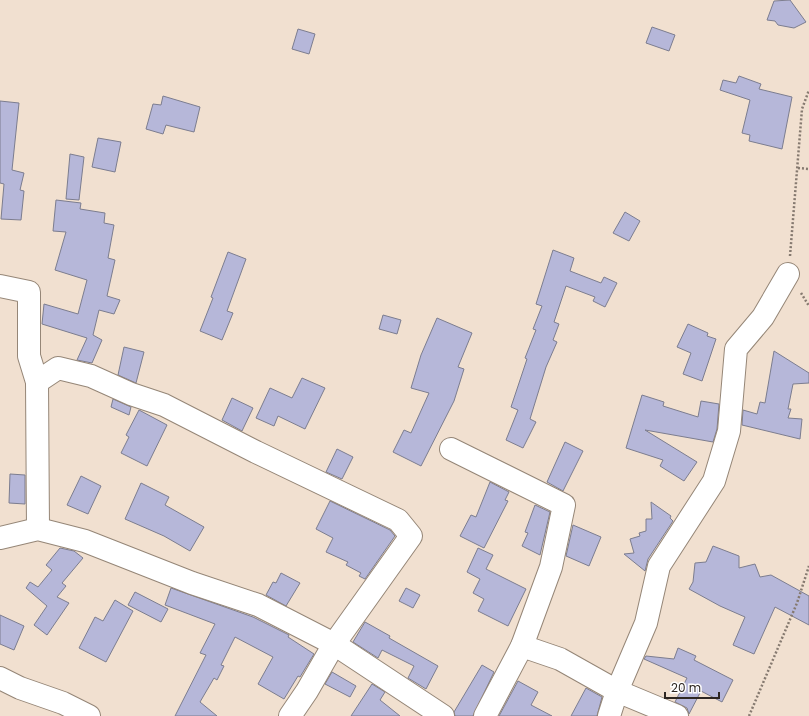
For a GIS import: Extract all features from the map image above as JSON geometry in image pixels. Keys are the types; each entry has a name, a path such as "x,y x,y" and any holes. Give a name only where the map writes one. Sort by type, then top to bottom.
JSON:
{"street":[{"path":"609,716 617,691 646,623 659,566 714,481 729,431 736,349 763,316 788,274"},
{"path":"0,286 28,292 29,356 36,382 38,529"},
{"path":"36,382 58,368 91,376 131,394 164,405 256,452 398,520 411,536 334,644 308,691 290,716"},
{"path":"452,449 564,505 551,567 522,646 485,716"},
{"path":"0,538 38,529 85,541 192,583 258,605 334,644 441,716"},
{"path":"522,646 560,659 617,691 677,716"},
{"path":"0,678 59,709 89,716"}],"path":[{"path":"809,90 802,109 788,274 809,306"},
{"path":"798,168 809,169"},
{"path":"749,716 797,603 809,566"}],"building":[{"path":"790,0 806,22 794,28 778,25 775,21 767,20 774,1"},
{"path":"652,27 675,35 669,51 646,43"},
{"path":"298,29 315,34 309,54 292,49"},
{"path":"739,76 761,84 759,89 792,97 782,149 749,141 750,135 742,133 750,100 720,90 723,80 736,83"},
{"path":"163,96 200,107 194,132 166,125 163,134 146,129 153,104 161,105"},
{"path":"0,101 19,103 12,170 24,173 20,190 24,191 21,220 1,219 4,184 0,183"},
{"path":"98,138 121,142 115,172 92,167"},
{"path":"70,154 84,157 79,200 66,199"},
{"path":"56,200 81,203 80,209 105,213 104,223 114,225 108,258 115,260 107,296 120,300 114,314 99,310 93,335 102,340 92,363 77,360 87,338 42,324 44,304 78,314 87,280 55,270 66,232 53,231"},
{"path":"625,212 640,221 629,241 613,233"},
{"path":"553,250 574,258 570,271 601,283 604,277 617,283 605,307 593,301 595,297 566,286 554,322 559,324 553,340 557,342 546,367 530,419 536,422 523,448 506,440 518,410 511,407 527,359 525,358 536,330 533,329 542,306 536,304"},
{"path":"228,252 246,259 227,311 233,313 222,340 200,331 213,298 211,297"},
{"path":"383,315 401,320 397,334 379,329"},
{"path":"437,318 472,333 458,367 464,369 454,401 421,466 393,452 404,430 411,433 429,393 411,388 421,355"},
{"path":"688,324 708,333 707,336 716,339 702,381 683,374 691,353 677,347"},
{"path":"124,347 144,352 136,383 118,375"},
{"path":"774,351 809,373 809,383 793,384 788,409 791,409 788,418 802,419 800,439 742,425 743,410 757,414 760,402 765,403"},
{"path":"302,378 325,388 305,429 278,416 274,426 256,418 270,388 292,398"},
{"path":"642,395 664,402 663,406 698,417 701,401 719,404 717,429 713,442 645,430 697,462 684,481 660,466 663,460 626,448"},
{"path":"232,398 253,408 242,431 222,420"},
{"path":"113,399 131,407 129,415 111,407"},
{"path":"139,410 167,425 147,466 121,453 129,437 126,435"},
{"path":"565,442 583,451 563,491 547,482"},
{"path":"337,449 353,457 342,479 326,472"},
{"path":"10,474 25,475 25,504 9,503"},
{"path":"81,476 101,486 88,514 67,505"},
{"path":"490,482 509,492 505,500 508,501 484,548 460,536 471,515 476,517"},
{"path":"141,483 169,497 165,505 204,527 190,551 164,536 125,519"},
{"path":"330,501 390,530 395,536 365,579 359,576 361,573 346,565 348,562 326,552 333,538 316,529"},
{"path":"651,502 671,516 670,518 673,521 648,559 645,571 624,554 634,553 630,539 640,536 639,533 646,531 646,519 652,519"},
{"path":"535,505 550,512 540,555 522,546 528,533 525,532"},
{"path":"573,525 601,537 589,566 566,556"},
{"path":"713,546 739,556 739,568 755,564 760,577 771,575 809,596 809,625 775,607 754,654 733,645 745,617 720,606 689,589 693,582 695,563 706,562"},
{"path":"60,548 74,551 83,558 62,583 66,586 57,597 69,603 47,635 34,625 47,606 26,588 30,582 38,587 52,570 46,565"},
{"path":"478,548 493,555 486,569 526,589 508,626 478,611 484,599 473,593 480,579 467,572"},
{"path":"281,573 300,583 286,606 266,595 273,582 276,583"},
{"path":"171,588 253,617 289,635 288,637 314,654 284,699 258,684 273,657 235,637 221,665 224,666 217,680 214,678 200,702 217,716 175,716 206,655 200,653 215,624 165,605"},
{"path":"406,588 420,595 413,608 399,601"},
{"path":"135,592 168,609 161,622 128,605"},
{"path":"115,600 133,611 106,662 79,648 95,617 103,621"},
{"path":"0,615 24,626 14,650 0,644"},
{"path":"365,622 390,636 389,638 438,666 426,689 408,678 414,666 382,650 378,658 353,642"},
{"path":"678,648 696,656 694,660 733,680 722,702 701,691 689,714 687,708 675,702 687,678 644,659 646,656 674,659"},
{"path":"482,665 494,672 473,716 455,716 454,712"},
{"path":"332,672 356,686 350,697 325,684"},
{"path":"518,681 538,692 531,705 552,716 499,716"},
{"path":"372,684 385,692 380,700 400,716 351,716"},
{"path":"586,688 602,697 597,716 571,716"}]}
